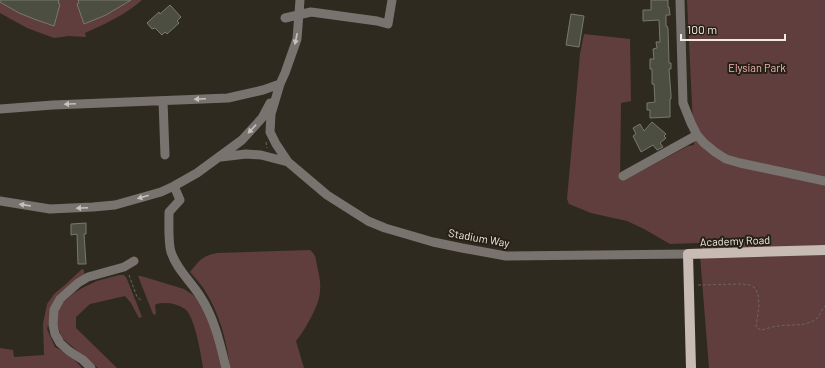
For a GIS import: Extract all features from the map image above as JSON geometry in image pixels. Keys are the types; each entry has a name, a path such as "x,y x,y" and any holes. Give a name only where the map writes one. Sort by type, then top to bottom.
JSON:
{"main road":[{"name":"Academy Road","path":"691,368 688,254 825,250"}],"street":[{"path":"0,201 50,210 115,205 174,186 197,173 242,140 262,118 285,73 297,39 300,0"},
{"path":"285,18 311,12 377,21 388,24 392,0"},
{"path":"680,0 683,103 697,135 704,143 726,159 825,181"},
{"path":"0,109 53,105 228,98 264,90 280,84"},
{"name":"Stadium Way","path":"280,84 271,114 270,132 276,144 288,162 327,195 368,221 385,228 433,242 506,256 688,254"},
{"path":"163,101 165,155"},
{"path":"623,176 697,135"},
{"name":"Stadium Way","path":"220,157 246,154 261,155 288,162"},
{"path":"174,186 180,200 169,212 171,251 177,266 199,294 206,306 215,326 226,368"},
{"path":"91,368 84,360 69,351 60,343 55,334 53,325 54,310 60,299 78,283 88,277 124,267 134,261"}],"path":[{"path":"128,274 137,297 141,300"},
{"path":"689,285 741,284 750,285 755,288 758,294 759,306 756,327 761,330 778,326 804,325 815,320 825,306"}],"green space":[{"path":"0,0 142,0 122,15 85,33 86,37 69,36 54,38 27,28 0,13"},
{"name":"Elysian Park","path":"687,0 825,0 825,368 709,368 699,243 670,244 627,221 591,213 569,204 567,199 580,54 584,34 630,39 631,101 621,103 620,180 632,176 688,146 694,145"},
{"path":"310,250 316,259 320,278 320,288 318,303 315,310 308,324 296,341 304,368 230,368 227,348 214,307 204,289 190,272 202,259 217,253"},
{"path":"82,269 84,270 84,275 54,303 47,329 55,347 69,354 82,368 0,368 0,348 13,350 14,357 44,355 43,324 47,304 54,294"},
{"path":"124,275 127,279 142,317 139,318 131,303 125,296 90,304 76,317 76,328 117,368 98,368 62,338 55,319 60,305 74,293 97,281"},
{"path":"138,276 184,289 193,295 202,305 210,324 222,368 203,368 195,328 189,313 185,309 175,304 160,303 156,304 156,313 155,315 153,314"}],"building":[{"path":"0,0 59,0 58,3 60,4 54,26 19,13 0,2"},
{"path":"78,0 131,0 106,15 84,24 77,4 79,3"},
{"path":"651,0 668,0 670,15 666,15 666,26 668,29 669,63 671,63 671,69 669,69 671,95 670,117 650,118 650,110 647,110 647,103 655,102 650,59 654,59 653,49 657,48 656,42 660,42 659,20 643,21 643,10 651,10"},
{"path":"170,5 181,17 177,21 179,23 167,34 165,32 162,35 155,28 152,29 147,23 159,12 160,14"},
{"path":"571,14 584,16 579,47 566,45"},
{"path":"652,122 666,134 664,136 666,138 660,143 663,147 657,150 653,145 641,152 633,136 636,134 633,128 640,124 644,131"},
{"path":"86,223 86,234 84,234 86,264 78,264 77,234 71,235 71,224"}]}
